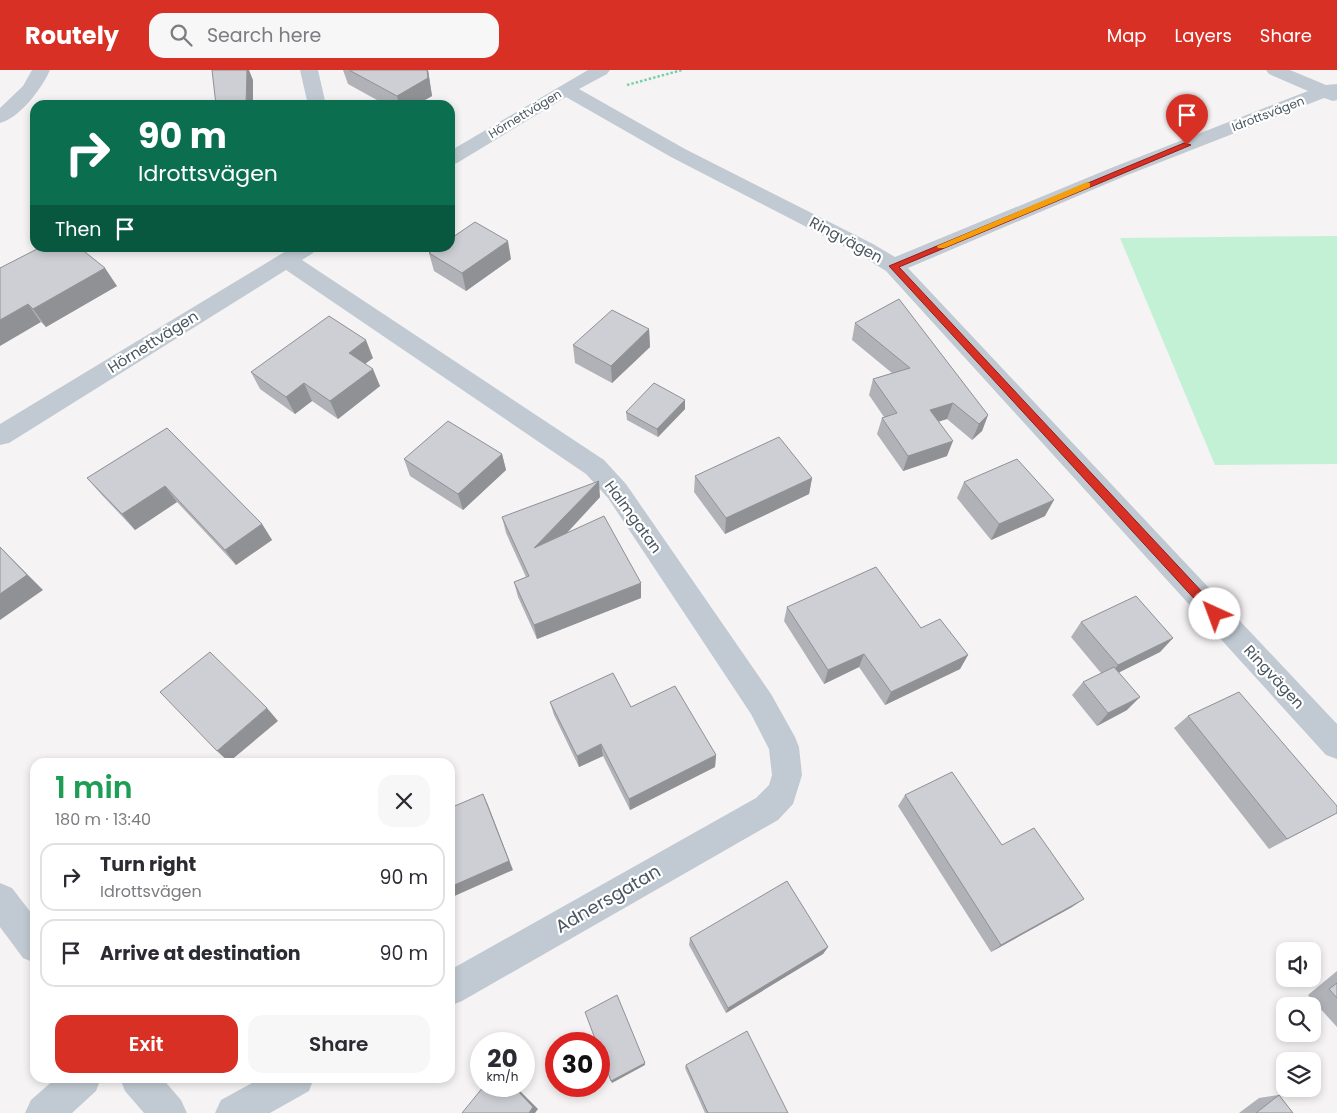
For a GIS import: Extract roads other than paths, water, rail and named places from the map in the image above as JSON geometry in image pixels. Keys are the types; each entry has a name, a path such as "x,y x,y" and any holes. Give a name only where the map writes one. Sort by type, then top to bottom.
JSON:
{"street":[{"path":"0,117 16,104 37,80 41,70"},
{"path":"309,70 315,100"},
{"name":"Hörnettvägen","path":"455,156 601,70"},
{"path":"1275,70 1333,92"},
{"name":"Ringvägen","path":"566,89 678,153 866,249 894,266 1337,745"},
{"name":"Idrottsvägen","path":"894,266 1118,172 1333,92"},
{"name":"Hörnettvägen","path":"0,436 297,254"},
{"name":"Halmgatan","path":"297,254 595,467 617,491 761,704 784,747 787,776 782,793 767,808"},
{"name":"Adnersgatan","path":"455,986 767,808"},
{"path":"0,900 30,939"},
{"path":"44,1113 77,1083"},
{"path":"142,1083 168,1113"},
{"path":"234,1113 287,1083"}]}
